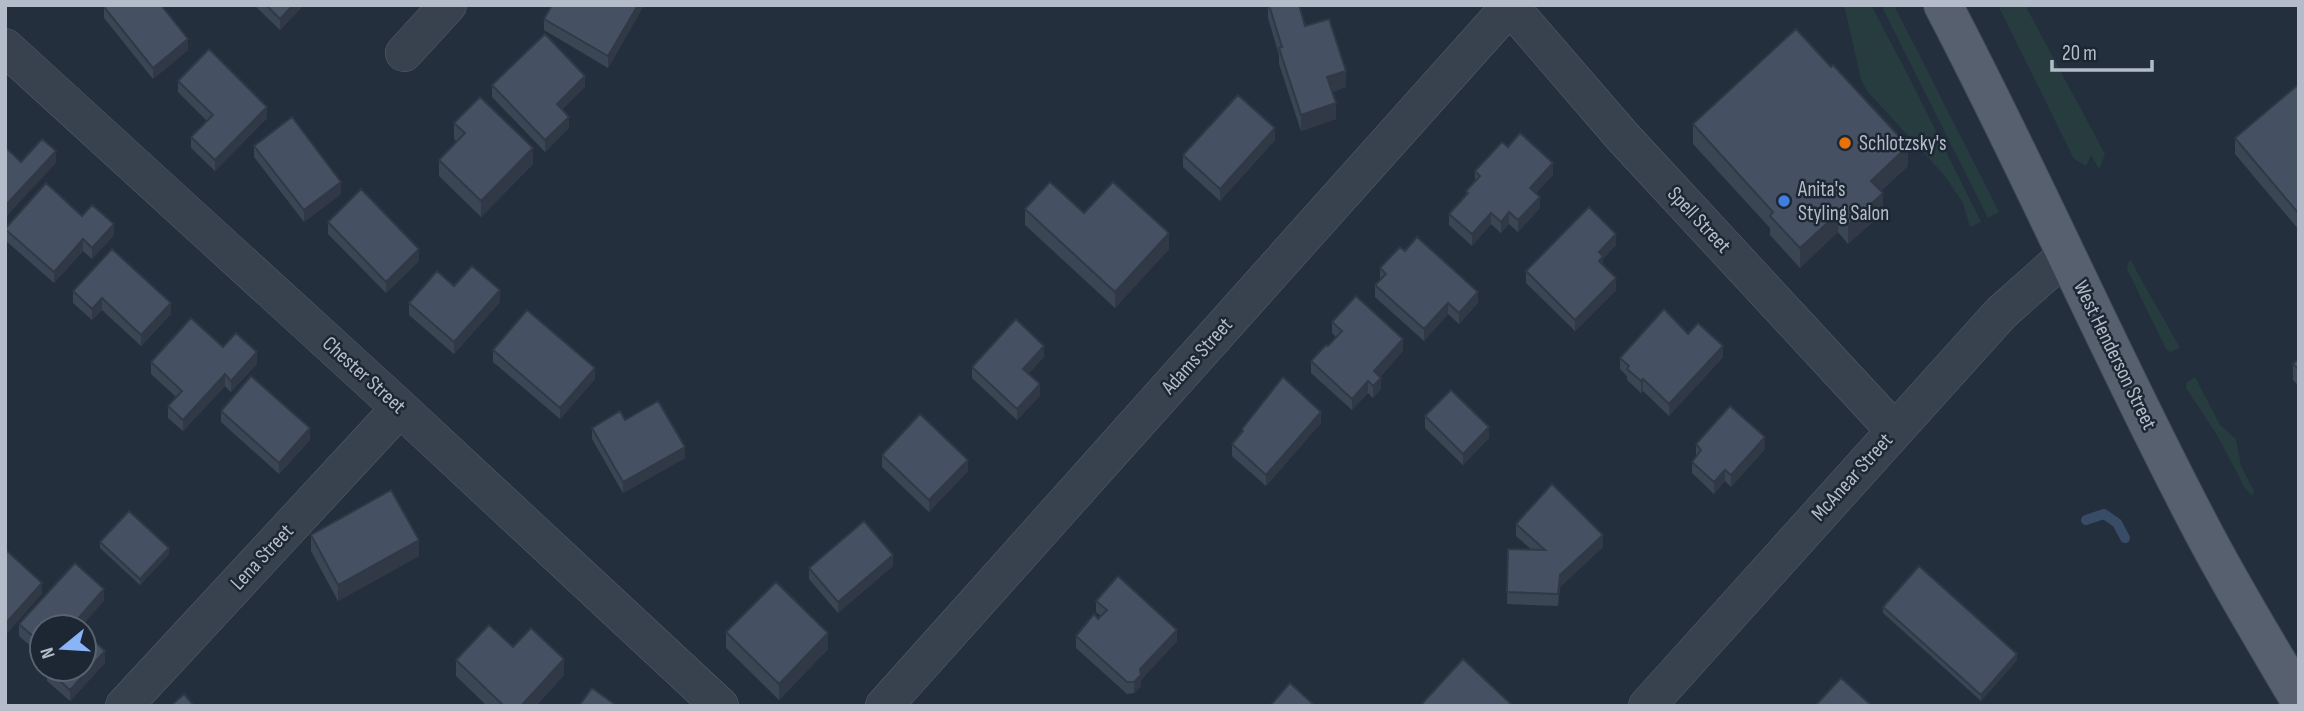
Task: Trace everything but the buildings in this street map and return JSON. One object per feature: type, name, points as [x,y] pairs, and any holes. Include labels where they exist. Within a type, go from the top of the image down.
[{"type":"main road","name":"West Henderson Street","points":[[1943,5],[2199,525],[2299,699]]},
{"type":"street","points":[[404,52],[448,5]]},
{"type":"street","name":"Spell Street","points":[[1509,6],[1622,136],[1894,430]]},
{"type":"street","name":"Adams Street","points":[[884,706],[1509,6]]},
{"type":"street","name":"Chester Street","points":[[5,47],[400,408],[720,706]]},
{"type":"street","name":"McAnear Street","points":[[1647,706],[2001,313],[2065,256]]},
{"type":"street","name":"Lena Street","points":[[124,706],[400,408]]},
{"type":"green space","points":[[1844,5],[1871,5],[1981,222],[1970,227],[1963,203],[1945,176],[1868,92],[1861,79]]},
{"type":"green space","points":[[1881,5],[1894,5],[1999,212],[1988,218]]},
{"type":"green space","points":[[1998,5],[2025,5],[2105,154],[2099,169],[2091,155],[2086,166],[2074,159]]},
{"type":"green space","points":[[2131,260],[2180,348],[2170,352],[2166,349],[2127,269]]},
{"type":"green space","points":[[2195,377],[2220,425],[2236,439],[2241,466],[2254,491],[2252,495],[2245,488],[2217,435],[2186,388],[2187,382]]},
{"type":"waterway","points":[[2086,520],[2104,514],[2117,523],[2125,538]]},
{"type":"place","name":"Schlotzsky's","points":[[1845,143]]},
{"type":"place","name":"Anita's Styling Salon","points":[[1784,201]]}]
